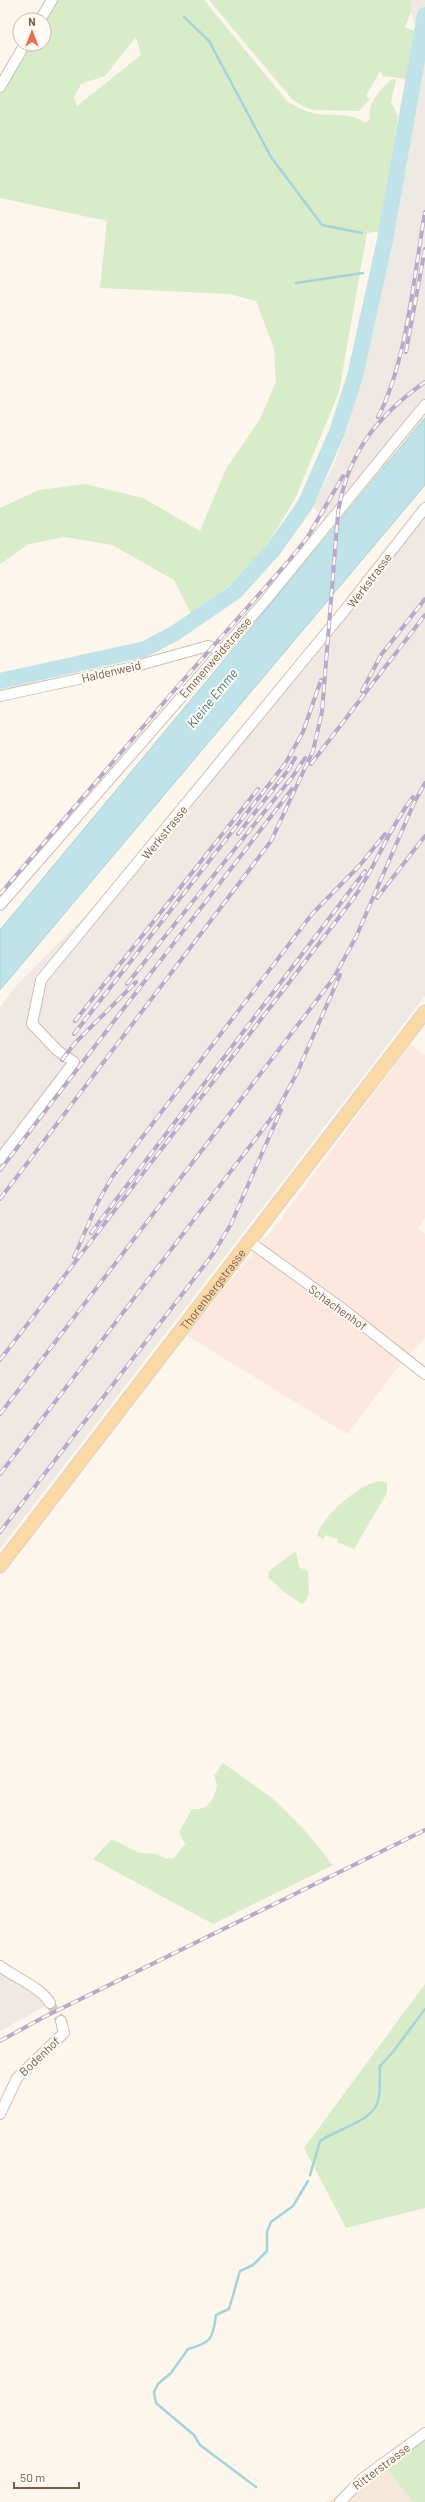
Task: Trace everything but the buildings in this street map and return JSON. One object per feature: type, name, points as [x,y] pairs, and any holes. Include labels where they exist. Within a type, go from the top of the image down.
[{"type":"main road","name":"Thorenbergstrasse","points":[[0,1566],[425,1012]]},
{"type":"street","points":[[45,12],[52,0]]},
{"type":"street","points":[[0,87],[21,52]]},
{"type":"street","name":"Emmenweidstrasse","points":[[0,905],[338,514],[425,405]]},
{"type":"street","name":"Werkstrasse","points":[[0,1159],[74,1062],[58,1051],[32,1024],[41,980],[349,606],[425,508]]},
{"type":"street","name":"Haldenweid","points":[[0,696],[129,668],[208,646],[221,650]]},
{"type":"street","name":"Schachenhof","points":[[250,1242],[340,1307],[425,1374]]},
{"type":"street","points":[[0,1966],[12,1976],[46,1996],[50,2003]]},
{"type":"street","name":"Bodenhof","points":[[0,2114],[17,2078],[64,2033],[60,2022]]},
{"type":"street","name":"Ritterstrasse","points":[[340,2502],[363,2478],[425,2433]]},
{"type":"shaded area","points":[[412,0],[425,0],[425,418],[334,528],[312,506],[333,467],[347,429],[374,325],[423,50],[411,12]]},
{"type":"shaded area","points":[[425,500],[425,996],[0,1549],[0,1007],[18,984],[94,907],[324,631]]},
{"type":"shaded area","points":[[410,1044],[425,1055],[425,1218],[418,1228],[425,1234],[425,1338],[403,1361],[347,1434],[186,1335],[280,1220]]},
{"type":"shaded area","points":[[0,1966],[50,2003],[0,2031]]},
{"type":"shaded area","points":[[387,2469],[413,2502],[326,2502]]},
{"type":"green space","points":[[55,0],[204,0],[288,102],[317,114],[354,117],[365,123],[370,120],[370,109],[375,97],[392,79],[396,80],[391,102],[398,116],[381,231],[367,233],[339,392],[295,499],[252,569],[191,614],[174,580],[112,545],[65,537],[29,544],[0,564],[0,508],[39,490],[85,484],[143,498],[200,531],[226,469],[260,419],[276,382],[274,349],[256,301],[229,294],[100,288],[107,221],[0,198],[0,93],[25,52],[52,52],[52,12],[48,12]],"holes":[[[136,37],[141,55],[77,106],[74,97],[81,84],[105,76]]]},
{"type":"green space","points":[[209,0],[412,0],[411,12],[405,27],[414,31],[406,79],[383,76],[380,71],[366,96],[370,99],[359,111],[313,110],[302,106],[292,99]]},
{"type":"green space","points":[[382,1481],[387,1483],[387,1493],[354,1549],[337,1542],[338,1539],[325,1535],[324,1539],[317,1536],[320,1528],[326,1520],[344,1501],[364,1487],[374,1482]]},
{"type":"green space","points":[[296,1551],[299,1567],[308,1571],[309,1593],[305,1602],[302,1604],[284,1592],[268,1577],[269,1571]]},
{"type":"green space","points":[[223,1763],[272,1798],[301,1826],[333,1865],[213,1924],[93,1859],[112,1839],[140,1853],[156,1854],[167,1859],[174,1858],[185,1844],[179,1832],[192,1809],[202,1808],[210,1803],[217,1784],[214,1776]]},
{"type":"green space","points":[[425,1984],[425,2208],[346,2228],[304,2148]]},
{"type":"green space","points":[[425,2439],[425,2502],[413,2502],[387,2469]]},
{"type":"water","name":"Kleine Emme","points":[[425,418],[425,485],[0,990],[0,930]]},
{"type":"waterway","points":[[0,681],[145,649],[175,633],[235,592],[273,550],[305,505],[337,432],[355,376],[385,240],[425,15]]},
{"type":"waterway","points":[[184,17],[209,41],[271,157],[322,225],[362,233]]},
{"type":"waterway","points":[[296,283],[363,273]]},
{"type":"waterway","points":[[310,2175],[320,2141],[356,2123],[369,2114],[377,2105],[379,2095],[380,2066],[393,2052],[425,2009]]},
{"type":"waterway","points":[[256,2487],[200,2445],[194,2435],[156,2403],[154,2392],[158,2384],[171,2373],[188,2349],[202,2345],[210,2339],[214,2330],[216,2315],[229,2309],[240,2271],[253,2265],[267,2251],[267,2232],[271,2222],[293,2206],[308,2181]]},
{"type":"tunnel","points":[[50,2003],[61,2021]]},
{"type":"railway","points":[[378,417],[388,395],[403,344],[425,212]]},
{"type":"railway","points":[[406,352],[425,249]]},
{"type":"railway","points":[[0,1199],[271,841],[313,751],[322,712],[338,513],[342,492],[349,472],[367,438],[392,409],[425,382]]},
{"type":"railway","points":[[0,894],[178,686],[292,557],[307,538],[343,476]]},
{"type":"railway","points":[[362,691],[381,655],[425,599]]},
{"type":"railway","points":[[311,764],[425,615]]},
{"type":"railway","points":[[74,1034],[285,764],[303,732],[321,680]]},
{"type":"railway","points":[[238,834],[289,769],[295,758]]},
{"type":"railway","points":[[127,984],[293,776],[305,758]]},
{"type":"railway","points":[[0,1414],[333,979],[356,937],[414,803],[425,783]]},
{"type":"railway","points":[[75,1021],[258,789]]},
{"type":"railway","points":[[0,1170],[292,789]]},
{"type":"railway","points":[[0,1360],[353,899],[369,874],[396,822],[413,797]]},
{"type":"railway","points":[[74,1257],[98,1202],[112,1177],[312,914],[360,865],[385,834]]},
{"type":"railway","points":[[377,898],[425,836]]},
{"type":"railway","points":[[91,1233],[365,871]]},
{"type":"railway","points":[[0,1474],[276,1112],[297,1073],[340,975]]},
{"type":"railway","points":[[62,1060],[75,1043],[136,982]]},
{"type":"railway","points":[[0,1532],[213,1254],[231,1224],[281,1110]]},
{"type":"railway","points":[[0,2041],[44,2017],[425,1830]]}]
